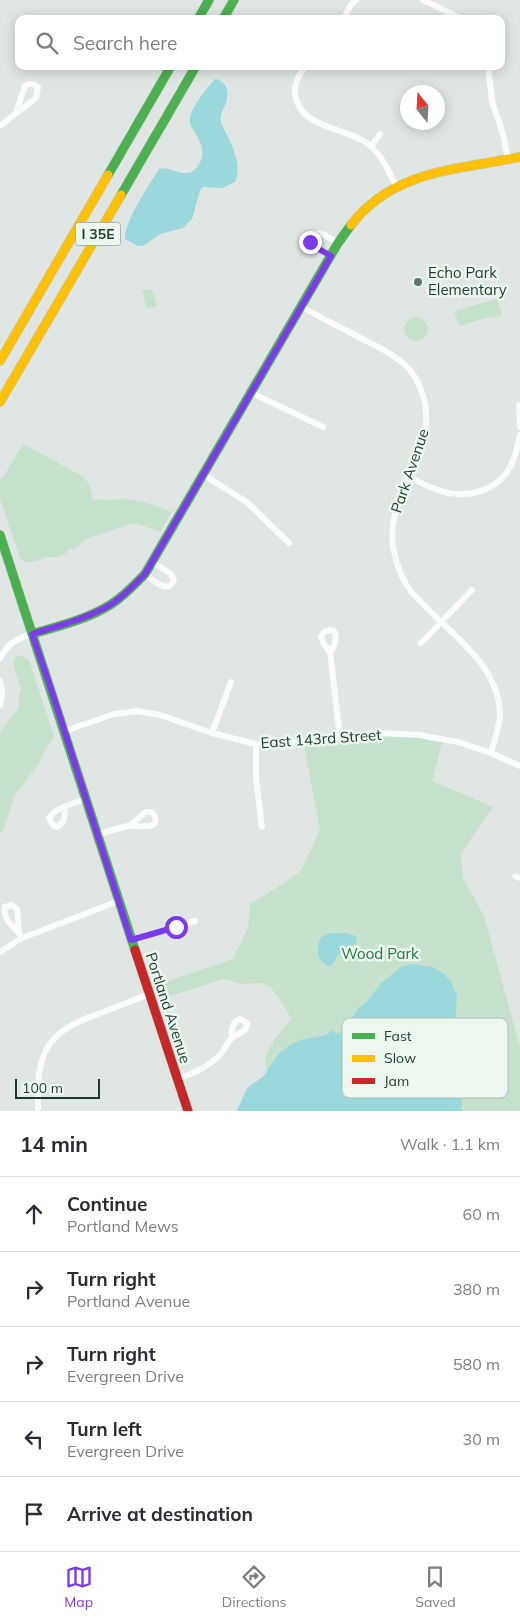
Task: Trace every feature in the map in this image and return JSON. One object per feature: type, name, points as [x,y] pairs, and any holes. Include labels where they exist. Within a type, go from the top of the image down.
[{"type":"main road","points":[[200,15],[209,0]]},
{"type":"main road","points":[[225,15],[234,0]]},
{"type":"main road","name":"I 35E","points":[[0,361],[168,70]]},
{"type":"main road","name":"I 35E","points":[[0,402],[194,70]]},
{"type":"main road","points":[[32,634],[87,616],[111,605],[145,574],[252,394],[338,243],[362,211],[378,196],[396,186],[419,178],[520,157]]},
{"type":"main road","name":"Portland Avenue","points":[[0,535],[188,1111]]},
{"type":"street","points":[[345,15],[356,0]]},
{"type":"street","points":[[423,0],[454,15]]},
{"type":"street","points":[[304,70],[296,82],[295,90],[296,100],[306,116],[314,121],[357,136],[371,146],[384,160],[396,186]]},
{"type":"street","points":[[488,70],[492,101],[508,160]]},
{"type":"street","points":[[0,126],[36,98],[38,88],[34,84],[24,86],[16,113]]},
{"type":"street","points":[[371,146],[380,134]]},
{"type":"street","points":[[331,256],[312,245],[309,240],[310,236],[320,233],[338,243]]},
{"type":"street","name":"Park Avenue","points":[[302,308],[392,354],[416,378],[425,400],[427,424],[423,444],[398,503],[392,538],[394,555],[401,575],[410,591],[479,659],[494,684],[499,700],[500,718],[491,753]]},
{"type":"street","points":[[252,394],[323,427]]},
{"type":"street","points":[[518,405],[520,427]]},
{"type":"street","points":[[409,477],[441,492],[455,495],[474,494],[492,486],[507,472],[515,456],[520,435]]},
{"type":"street","points":[[204,475],[248,503],[289,543]]},
{"type":"street","points":[[145,574],[156,583],[165,587],[170,587],[173,584],[174,580],[170,573],[152,562]]},
{"type":"street","points":[[422,644],[472,590]]},
{"type":"street","points":[[0,659],[4,650],[11,643],[21,637],[32,634]]},
{"type":"street","points":[[330,652],[340,737]]},
{"type":"street","points":[[0,681],[2,693],[0,705]]},
{"type":"street","points":[[212,733],[231,682]]},
{"type":"street","name":"East 143rd Street","points":[[65,731],[114,714],[137,711],[160,715],[212,733],[256,744],[279,744],[379,733],[419,735],[458,742],[491,753],[520,766]]},
{"type":"street","points":[[256,744],[256,778],[262,827]]},
{"type":"street","points":[[64,807],[85,799]]},
{"type":"street","points":[[97,835],[129,826]]},
{"type":"street","points":[[0,952],[21,935],[119,901]]},
{"type":"street","points":[[131,940],[195,921]]},
{"type":"street","points":[[38,1111],[40,1069],[45,1052],[55,1038],[76,1022],[149,994]]},
{"type":"street","points":[[177,1079],[200,1071],[214,1062],[232,1037]]},
{"type":"green space","points":[[152,289],[157,306],[147,309],[142,291]]},
{"type":"green space","points":[[497,299],[502,315],[459,326],[454,311]]},
{"type":"green space","points":[[416,317],[425,320],[428,329],[425,338],[416,341],[407,338],[404,329],[407,320]]},
{"type":"green space","points":[[23,444],[82,476],[89,484],[93,499],[125,499],[172,512],[160,532],[138,524],[130,524],[86,539],[73,550],[69,548],[65,554],[57,557],[44,557],[37,561],[24,562],[20,558],[0,499],[0,478],[2,479]]},
{"type":"green space","points":[[20,655],[29,660],[54,736],[39,763],[14,797],[5,826],[0,834],[0,732],[19,707],[21,689],[14,667],[14,659]]},
{"type":"green space","name":"Wood Park","points":[[379,733],[443,739],[432,781],[493,807],[461,854],[463,878],[484,916],[520,1047],[520,1111],[237,1111],[247,1088],[263,1077],[267,1071],[265,1057],[274,1040],[291,1019],[270,986],[262,983],[243,984],[223,979],[152,1002],[147,988],[233,959],[248,928],[250,904],[301,871],[320,830],[303,741]]},
{"type":"water","points":[[215,79],[223,83],[227,91],[221,123],[237,160],[238,168],[235,182],[222,188],[203,187],[200,190],[192,219],[183,228],[160,234],[143,246],[138,246],[125,239],[128,223],[159,169],[163,168],[188,173],[197,167],[202,158],[202,146],[190,123],[190,118],[204,92]]},
{"type":"water","points":[[331,933],[346,933],[356,936],[357,942],[342,951],[330,966],[325,964],[320,958],[318,946],[321,937]]},
{"type":"water","points":[[410,964],[433,967],[444,974],[451,982],[457,996],[455,1018],[352,1018],[358,1008],[366,1003],[381,983],[401,967]]},
{"type":"water","points":[[331,1030],[336,1034],[342,1031],[342,1098],[462,1098],[462,1111],[237,1111],[247,1088],[263,1077],[279,1053],[301,1040],[326,1035]]},
{"type":"traffic: fast","points":[[200,15],[209,0]]},
{"type":"traffic: fast","points":[[225,15],[234,0]]},
{"type":"traffic: fast","points":[[108,175],[169,70]]},
{"type":"traffic: fast","points":[[121,195],[194,70]]},
{"type":"traffic: fast","points":[[32,634],[74,622],[104,609],[122,596],[145,574],[338,243],[351,225]]},
{"type":"traffic: fast","points":[[0,535],[135,950]]},
{"type":"traffic: slow","points":[[351,225],[368,207],[386,193],[406,183],[428,175],[520,157]]},
{"type":"traffic: slow","points":[[0,361],[108,175]]},
{"type":"traffic: slow","points":[[0,402],[121,195]]},
{"type":"traffic: jam","points":[[135,950],[188,1111]]},
{"type":"place","name":"Echo Park Elementary","points":[[418,282]]},
{"type":"route","points":[[176,927],[131,940],[65,731],[32,634],[87,616],[111,605],[145,574],[331,256],[310,242]]}]
